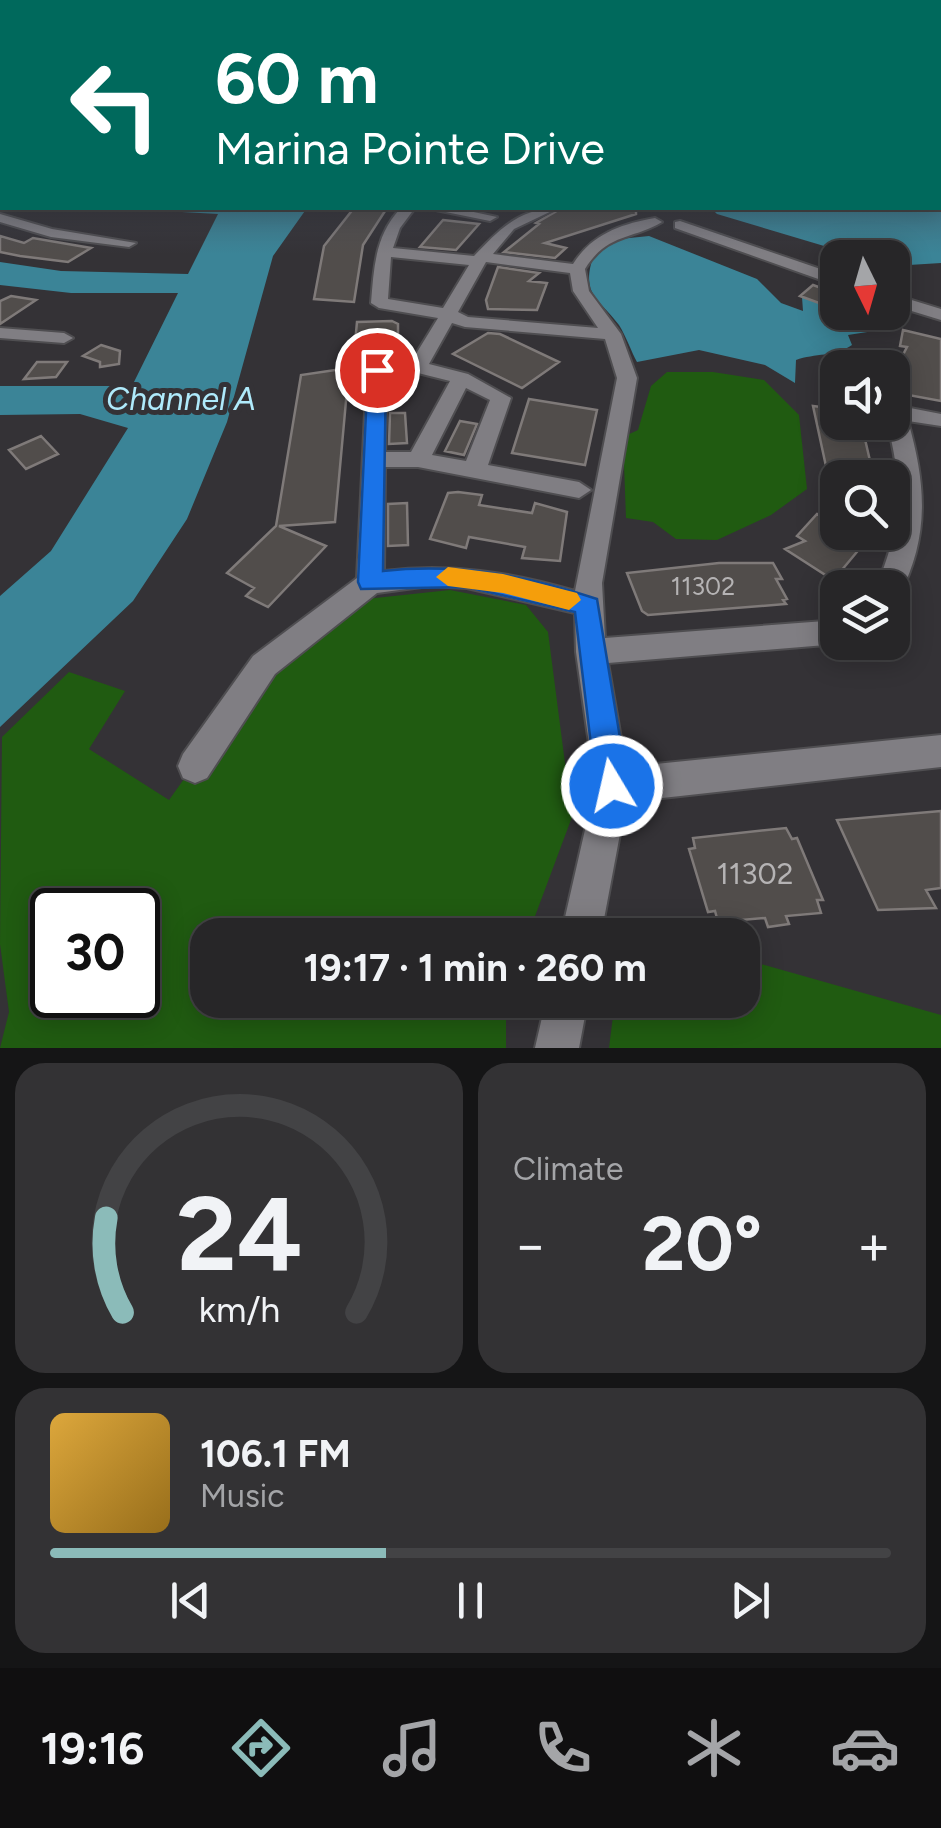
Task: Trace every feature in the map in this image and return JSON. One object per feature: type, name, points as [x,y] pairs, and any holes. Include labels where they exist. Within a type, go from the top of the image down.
[{"type":"street","points":[[406,210],[394,220],[383,252],[379,303],[448,314],[465,322],[612,334]]},
{"type":"street","points":[[466,210],[497,212],[515,223]]},
{"type":"street","points":[[418,367],[480,259],[515,223],[547,210]]},
{"type":"street","points":[[585,918],[612,786],[590,652],[588,594],[627,378],[612,334],[582,292],[577,269],[587,250],[612,233],[654,214],[820,275]]},
{"type":"street","points":[[0,218],[50,232],[130,243]]},
{"type":"street","points":[[383,252],[577,269]]},
{"type":"street","points":[[910,305],[941,315]]},
{"type":"street","points":[[0,334],[64,338]]},
{"type":"street","points":[[370,582],[377,370],[418,367],[461,378],[501,398],[474,472]]},
{"type":"street","points":[[418,460],[461,378]]},
{"type":"street","points":[[896,570],[913,530],[914,480],[897,420],[905,413],[941,420]]},
{"type":"street","points":[[374,458],[418,460],[579,490]]},
{"type":"street","points":[[195,766],[264,666],[370,582],[429,576],[467,578],[542,592],[588,594]]},
{"type":"street","points":[[590,652],[820,633]]},
{"type":"street","points":[[612,786],[941,751]]},
{"type":"street","points":[[557,1048],[563,1018]]},
{"type":"green space","points":[[667,372],[713,372],[764,380],[799,415],[807,489],[771,515],[717,540],[676,539],[653,522],[626,518],[623,437],[638,430],[651,386]]},
{"type":"green space","points":[[450,590],[526,605],[548,632],[572,817],[534,918],[190,918],[190,1018],[506,1018],[506,1048],[0,1048],[9,1012],[0,944],[2,737],[69,672],[125,691],[89,749],[169,800],[279,646],[366,599]]},
{"type":"green space","points":[[760,964],[941,1015],[941,1048],[609,1048],[613,1018],[760,1018]]},
{"type":"water","name":"Channel A","points":[[146,210],[306,210],[273,256],[227,422],[187,519],[133,601],[0,727],[0,596],[51,551],[128,428],[80,414],[0,415],[0,386],[132,386],[178,293],[71,293],[0,285],[0,262],[61,271],[188,274],[218,214]]},
{"type":"water","points":[[713,210],[941,210],[941,263],[910,265],[910,240],[820,240],[820,245]]},
{"type":"water","points":[[649,236],[757,279],[781,303],[803,311],[802,297],[820,300],[820,330],[880,330],[848,335],[852,345],[845,349],[820,350],[820,355],[796,360],[795,383],[765,365],[699,350],[637,362],[619,325],[590,287],[594,254],[620,239]]},
{"type":"building","points":[[352,210],[386,210],[363,245],[354,302],[314,299],[324,246]]},
{"type":"building","points":[[559,210],[636,210],[636,214],[545,243],[566,248],[555,258],[504,252],[539,224],[536,223]]},
{"type":"building","points":[[443,220],[479,224],[456,250],[420,247]]},
{"type":"building","points":[[0,236],[24,243],[33,238],[91,248],[68,262],[20,256],[0,252]]},
{"type":"building","points":[[498,267],[539,273],[529,281],[547,283],[537,310],[488,309],[486,300]]},
{"type":"building","points":[[813,285],[820,288],[820,303],[800,296]]},
{"type":"building","points":[[11,296],[36,300],[0,324],[0,301]]},
{"type":"building","points":[[357,322],[398,324],[398,348],[392,353],[354,354]]},
{"type":"building","points":[[903,330],[941,339],[941,401],[910,395],[910,350],[900,346]]},
{"type":"building","points":[[488,333],[500,334],[559,362],[522,388],[453,354]]},
{"type":"building","points":[[101,345],[120,351],[119,364],[100,367],[100,362],[83,356]]},
{"type":"building","points":[[37,362],[67,362],[56,377],[24,379]]},
{"type":"building","points":[[349,368],[335,522],[279,526],[326,546],[268,607],[246,596],[254,588],[227,573],[276,526],[301,375]]},
{"type":"building","points":[[529,399],[597,410],[585,465],[512,453]]},
{"type":"building","points":[[813,406],[820,407],[820,438]]},
{"type":"building","points":[[390,413],[405,413],[407,443],[389,444]]},
{"type":"building","points":[[460,421],[477,424],[464,455],[445,451]]},
{"type":"building","points":[[41,436],[58,454],[26,469],[9,450]]},
{"type":"building","points":[[820,440],[865,440],[870,460],[825,460]]},
{"type":"building","points":[[448,493],[482,495],[479,505],[532,513],[535,503],[567,512],[560,561],[522,558],[525,547],[469,537],[466,548],[430,539]]},
{"type":"building","points":[[407,503],[408,545],[388,546],[388,504]]},
{"type":"building","points":[[817,514],[820,550],[858,550],[842,570],[820,572],[785,549],[805,541],[797,536]]},
{"type":"building","points":[[719,563],[773,563],[782,579],[776,579],[786,604],[648,615],[642,611],[627,573]]},
{"type":"building","points":[[941,811],[941,888],[926,890],[936,908],[878,910],[837,820]]},
{"type":"building","points":[[786,828],[792,839],[797,838],[823,900],[817,900],[821,913],[786,916],[789,924],[768,927],[765,918],[717,918],[715,911],[708,912],[689,849],[695,848],[693,838]]},
{"type":"slow traffic","points":[[448,577],[503,583],[569,600]]},
{"type":"route","points":[[377,370],[370,582],[429,576],[467,578],[542,592],[588,606],[590,652],[612,786]]}]
